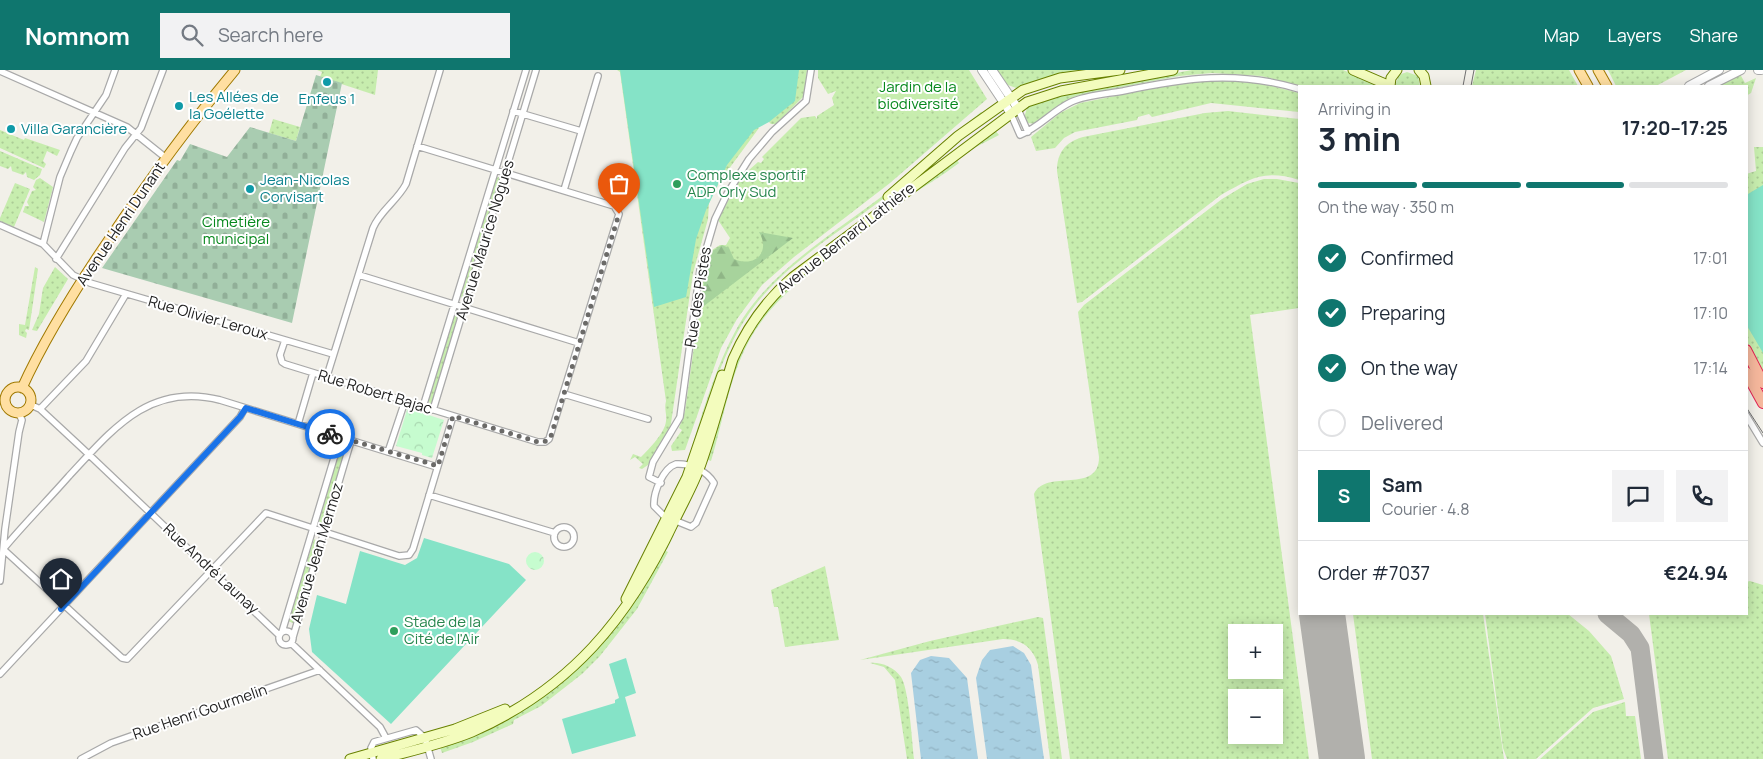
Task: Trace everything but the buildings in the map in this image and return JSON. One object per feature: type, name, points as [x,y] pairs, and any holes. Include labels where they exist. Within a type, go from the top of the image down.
[{"type":"highway","points":[[1748,354],[1763,383]]},
{"type":"highway","points":[[1748,376],[1763,404]]},
{"type":"main road","name":"Avenue Henri Dunant","points":[[8,408],[5,400],[8,392],[14,388],[22,388],[35,360],[83,280],[166,158],[235,70]]},
{"type":"main road","name":"Avenue Bernard Lathière","points":[[695,468],[728,358],[746,322],[760,302],[788,274],[889,196],[958,136],[1007,99],[1026,88],[1046,81],[1120,70]]},
{"type":"main road","name":"Avenue Bernard Lathière","points":[[381,759],[501,711],[542,686],[576,659],[598,635],[622,605],[671,519],[695,468],[733,359],[744,335],[763,306],[802,269],[1014,110],[1049,93],[1173,70]]},
{"type":"main road","points":[[1353,70],[1388,85]]},
{"type":"main road","points":[[1390,85],[1392,70]]},
{"type":"main road","points":[[1419,70],[1424,76],[1426,85]]},
{"type":"main road","points":[[1579,70],[1587,85]]},
{"type":"main road","points":[[1598,70],[1606,85]]},
{"type":"main road","points":[[0,415],[8,408],[18,412],[25,410],[30,404],[28,393],[22,388]]},
{"type":"main road","name":"Avenue Bernard Lathière","points":[[350,759],[372,756],[426,742]]},
{"type":"street","points":[[0,225],[43,244],[60,177],[71,151],[94,111],[106,95],[115,70]]},
{"type":"street","points":[[56,259],[141,128],[163,70]]},
{"type":"street","points":[[327,376],[376,221],[402,191],[440,70]]},
{"type":"street","name":"Avenue Maurice Nogues","points":[[423,407],[526,70]]},
{"type":"street","name":"Avenue Maurice Nogues","points":[[433,410],[536,70]]},
{"type":"street","name":"Rue des Pistes","points":[[661,483],[649,477],[649,472],[655,458],[680,417],[700,270],[708,238],[727,194],[750,159],[772,132],[806,101],[811,70]]},
{"type":"street","points":[[982,70],[1007,99]]},
{"type":"street","points":[[992,70],[1007,99],[1028,132]]},
{"type":"street","points":[[1691,85],[1719,70]]},
{"type":"street","points":[[1711,85],[1741,70]]},
{"type":"street","points":[[0,71],[127,127],[166,158]]},
{"type":"street","points":[[564,190],[598,76]]},
{"type":"street","points":[[1014,110],[1020,135],[1038,127],[1060,108],[1076,100],[1183,79],[1213,76],[1248,78],[1298,89]]},
{"type":"street","points":[[513,111],[581,131]]},
{"type":"street","points":[[417,146],[564,190],[614,206],[618,209],[619,214],[564,394],[648,419]]},
{"type":"street","name":"Rue Olivier Leroux","points":[[43,244],[56,259],[83,280],[333,354]]},
{"type":"street","points":[[359,275],[579,343]]},
{"type":"street","points":[[40,409],[86,361],[126,294]]},
{"type":"street","name":"Rue Robert Bajac","points":[[285,340],[280,355],[282,362],[538,442],[547,441],[564,394]]},
{"type":"street","points":[[298,424],[313,373]]},
{"type":"street","points":[[4,548],[116,426],[139,410],[156,402],[178,397],[199,397],[246,408],[340,438],[438,466]]},
{"type":"street","points":[[388,452],[405,401]]},
{"type":"street","name":"Rue André Launay","points":[[30,404],[40,409],[281,634]]},
{"type":"street","points":[[0,674],[240,417],[246,408]]},
{"type":"street","points":[[0,581],[5,529],[19,432],[22,425],[18,412]]},
{"type":"street","points":[[4,548],[122,658],[131,657],[266,513],[313,530],[405,556],[413,549],[453,416]]},
{"type":"street","points":[[1748,418],[1763,443]]},
{"type":"street","name":"Avenue Jean Mermoz","points":[[281,634],[340,438]]},
{"type":"street","name":"Avenue Jean Mermoz","points":[[292,640],[351,441]]},
{"type":"street","points":[[679,464],[695,468],[713,480],[713,488],[695,524],[689,527],[660,513],[654,506],[654,498],[672,465],[679,464]]},
{"type":"street","points":[[429,495],[555,533]]},
{"type":"street","points":[[292,640],[285,646],[281,644],[281,634],[289,632],[292,640],[320,670],[380,727],[386,738]]},
{"type":"street","name":"Rue Henri Gourmelin","points":[[81,759],[111,743],[320,670]]},
{"type":"street","points":[[372,756],[370,748],[374,742],[416,730],[426,742],[431,759]]},
{"type":"green space","points":[[317,70],[378,70],[375,95],[320,77],[322,72]]},
{"type":"green space","name":"Complexe sportif ADP Orly Sud","points":[[617,70],[626,70],[759,128],[720,181],[709,203],[708,219],[693,273],[670,430],[648,465],[642,469],[639,468],[643,464],[635,457],[630,460],[633,454],[641,457],[660,436],[666,421],[666,401],[620,72]]},
{"type":"green space","name":"Complexe sportif ADP Orly Sud","points":[[620,70],[799,70],[795,101],[769,122],[754,130],[727,165],[706,210],[696,239],[686,297],[654,307]]},
{"type":"green space","points":[[794,70],[807,70],[804,96],[776,124],[771,124],[765,118]]},
{"type":"green space","points":[[818,70],[969,70],[987,99],[890,183],[794,257],[762,285],[737,319],[721,348],[685,450],[672,451],[671,446],[682,430],[679,428],[685,411],[707,253],[720,245],[726,245],[730,238],[718,220],[740,178],[758,162],[761,163],[764,159],[762,157],[801,118],[815,116],[817,119],[817,116],[834,105],[832,98],[836,91],[828,94],[818,78]]},
{"type":"green space","points":[[996,70],[1089,70],[1059,74],[1016,88],[1008,85]]},
{"type":"green space","points":[[1192,70],[1343,70],[1379,85],[1298,85],[1261,76],[1212,73],[1179,76],[1076,96],[1059,105],[1035,124],[1028,123],[1024,118],[1028,105],[1058,95]]},
{"type":"green space","points":[[1476,70],[1569,70],[1577,85],[1472,85]]},
{"type":"green space","points":[[1608,70],[1686,70],[1658,85],[1616,85]]},
{"type":"green space","points":[[1407,72],[1418,76],[1420,85],[1395,85],[1399,75]]},
{"type":"green space","points":[[1740,74],[1745,83],[1756,78],[1751,93],[1748,95],[1748,85],[1719,85]]},
{"type":"green space","name":"Cimetière municipal","points":[[316,75],[342,83],[292,323],[102,268],[177,160],[180,161],[190,144],[227,157],[250,127],[296,141]]},
{"type":"green space","name":"Jardin de la biodiversité","points":[[960,78],[954,114],[939,118],[937,110],[910,116],[908,111],[898,115],[886,85],[909,79]]},
{"type":"green space","points":[[1218,80],[1264,84],[1298,93],[1298,112],[1211,103],[1152,117],[1149,114],[1138,117],[1137,120],[1075,132],[1064,138],[1055,148],[1036,151],[1031,137],[1060,113],[1080,103],[1181,83]]},
{"type":"green space","points":[[1228,111],[1298,119],[1298,180],[1276,175],[1258,177],[1231,189],[1082,302],[1077,303],[1057,171],[1060,154],[1063,149],[1071,142],[1083,137],[1205,113]]},
{"type":"green space","points":[[981,112],[888,195],[793,266],[760,299],[737,333],[721,366],[691,454],[719,366],[734,333],[757,299],[810,249],[889,191]]},
{"type":"green space","points":[[273,119],[300,127],[296,141],[269,133]]},
{"type":"green space","points":[[994,129],[999,135],[957,160],[959,163],[884,214],[786,293],[766,315],[742,355],[731,385],[711,461],[706,459],[741,346],[775,296]]},
{"type":"green space","points":[[0,130],[24,140],[25,138],[60,150],[57,156],[47,151],[43,161],[46,164],[44,168],[0,148]]},
{"type":"green space","points":[[1754,147],[1763,147],[1763,264],[1748,276],[1748,173],[1756,171]]},
{"type":"green space","points":[[0,151],[42,169],[40,175],[34,180],[27,177],[26,172],[23,175],[12,171],[11,166],[8,169],[0,166]]},
{"type":"green space","points":[[499,177],[501,180],[462,298],[460,295],[496,178]]},
{"type":"green space","points":[[40,178],[53,187],[44,222],[23,212],[25,206],[29,206],[27,202],[32,191],[36,190],[33,187],[36,180]]},
{"type":"green space","points":[[1264,179],[1298,183],[1298,308],[1250,315],[1309,759],[1070,759],[1034,494],[1040,487],[1049,483],[1082,479],[1091,475],[1097,468],[1099,457],[1078,312],[1084,305],[1222,199],[1247,184]]},
{"type":"green space","points":[[15,183],[30,189],[14,227],[0,221],[0,218]]},
{"type":"green space","points":[[1763,185],[1763,353],[1748,327],[1748,194]]},
{"type":"green space","points":[[759,232],[793,238],[700,309],[709,253],[722,245],[729,248],[734,259],[742,261],[754,260],[762,252],[762,239]]},
{"type":"green space","points":[[35,267],[38,269],[29,330],[26,329],[25,331],[27,333],[26,338],[19,335],[19,324],[25,325]]},
{"type":"green space","points":[[55,267],[68,279],[37,331],[32,330],[39,314],[43,288]]},
{"type":"green space","points":[[1748,288],[1763,332],[1763,373],[1748,344]]},
{"type":"green space","points":[[455,313],[459,314],[434,400],[430,404],[428,398]]},
{"type":"green space","points":[[410,409],[444,420],[432,458],[422,455],[422,453],[396,446],[407,410]]},
{"type":"green space","points":[[345,443],[347,445],[324,523],[321,524],[318,521],[342,445]]},
{"type":"green space","points":[[672,534],[674,535],[666,551],[668,552],[637,609],[600,656],[582,674],[541,706],[514,720],[513,724],[473,742],[442,753],[440,747],[525,706],[622,618],[648,580]]},
{"type":"green space","name":"Stade de la Cité de l'Air","points":[[424,538],[509,564],[526,580],[391,724],[312,652],[309,629],[317,595],[346,604],[360,551],[405,565],[417,558]]},
{"type":"green space","points":[[314,539],[318,542],[293,623],[288,621]]},
{"type":"green space","points":[[531,552],[539,552],[544,557],[542,568],[531,570],[526,565],[526,557]]},
{"type":"green space","points":[[825,566],[839,640],[785,647],[778,607],[774,607],[771,590]]},
{"type":"green space","points":[[1748,582],[1763,585],[1763,759],[1668,759],[1649,615],[1748,615]]},
{"type":"green space","points":[[1353,615],[1483,615],[1504,759],[1372,759]]},
{"type":"green space","points":[[1485,615],[1569,615],[1589,631],[1611,656],[1624,699],[1593,708],[1536,759],[1507,759],[1503,748]]},
{"type":"green space","points":[[1038,617],[1043,618],[1062,759],[1050,759],[1038,665],[1033,653],[1021,642],[1003,639],[860,660],[930,641]]},
{"type":"green space","points":[[626,658],[636,693],[625,697],[636,736],[572,754],[562,719],[615,703],[615,700],[619,698],[609,664]]},
{"type":"green space","points":[[870,663],[879,663],[895,670],[904,683],[914,759],[907,759],[895,680],[884,667]]},
{"type":"green space","points":[[1625,702],[1626,716],[1635,716],[1641,759],[1540,759],[1593,712]]},
{"type":"water","points":[[1013,646],[1024,653],[1031,665],[1044,759],[987,759],[976,678],[982,660],[990,650]]},
{"type":"water","points":[[931,656],[949,658],[967,678],[978,759],[921,759],[911,673],[920,660]]},
{"type":"taxiway","points":[[1608,615],[1631,634],[1640,648],[1654,759]]},
{"type":"runway","points":[[1322,615],[1342,759]]},
{"type":"tram line","points":[[1463,85],[1466,70]]},
{"type":"tram line","points":[[1471,85],[1474,70]]},
{"type":"tram line","points":[[1748,410],[1763,433]]},
{"type":"way so far","points":[[330,434],[438,466],[453,416],[538,442],[547,441],[551,436],[619,214]]},
{"type":"place","name":"Enfeus 1","points":[[327,82]]},
{"type":"place","name":"Les Allées de la Goélette","points":[[179,106]]},
{"type":"place","name":"Villa Garancière","points":[[11,129]]},
{"type":"place","name":"Complexe sportif ADP Orly Sud","points":[[677,184]]},
{"type":"place","name":"Jean-Nicolas Corvisart","points":[[250,189]]},
{"type":"place","name":"Stade de la Cité de l'Air","points":[[394,631]]},
{"type":"route","points":[[61,609],[240,417],[246,408],[330,434]]}]
